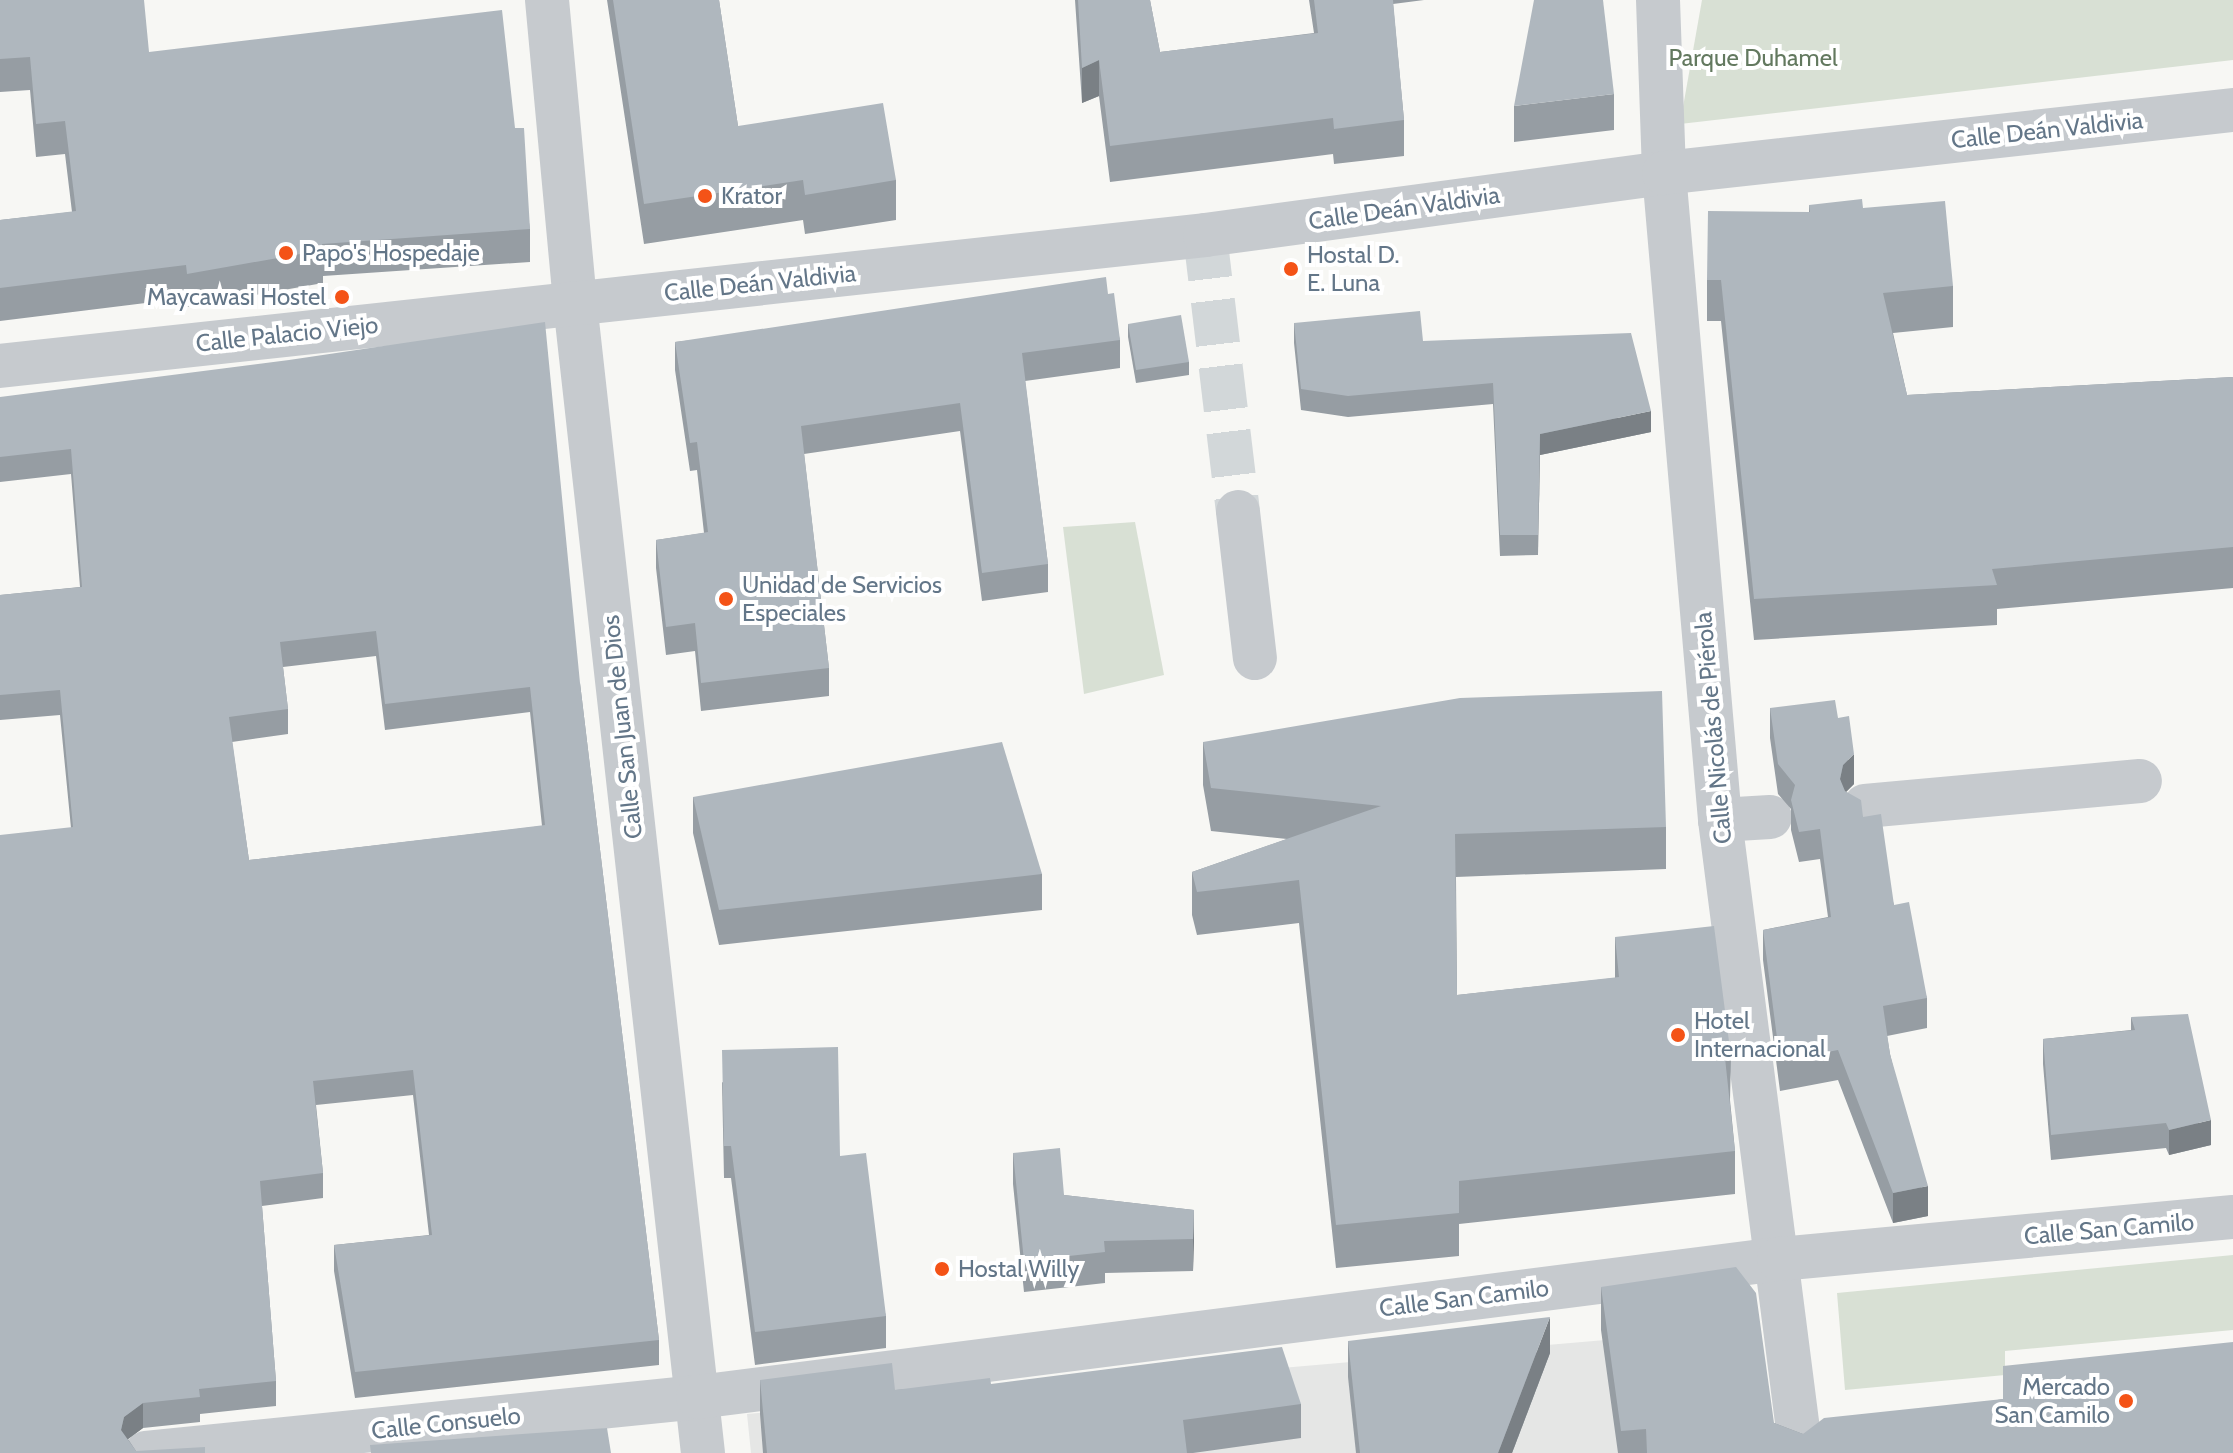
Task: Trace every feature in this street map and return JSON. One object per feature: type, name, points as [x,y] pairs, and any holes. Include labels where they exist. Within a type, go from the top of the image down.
[{"type":"street","name":"Calle San Juan de Dios","points":[[547,0],[575,303],[703,1453]]},
{"type":"street","name":"Calle Nicolás de Piérola","points":[[1658,0],[1664,173],[1720,820],[1779,1259],[1801,1453]]},
{"type":"street","name":"Calle Deán Valdivia","points":[[575,303],[1205,235],[1664,173],[2233,110]]},
{"type":"street","name":"Calle Palacio Viejo","points":[[0,366],[575,303]]},
{"type":"street","points":[[1238,512],[1255,658]]},
{"type":"street","points":[[1865,806],[2140,781]]},
{"type":"street","points":[[1720,820],[1770,817]]},
{"type":"street","name":"Calle San Camilo","points":[[698,1397],[1779,1259],[2233,1217]]},
{"type":"street","name":"Calle Consuelo","points":[[146,1453],[698,1397]]},
{"type":"shaded area","points":[[1733,1329],[1746,1453],[751,1453],[747,1414]]},
{"type":"green space","name":"Parque Duhamel","points":[[1702,0],[2233,0],[2233,60],[1680,124]]},
{"type":"green space","points":[[1135,522],[1164,675],[1084,694],[1063,527]]},
{"type":"green space","points":[[2233,1255],[2233,1330],[2005,1351],[2005,1375],[1845,1390],[1837,1293]]},
{"type":"building","points":[[0,0],[144,0],[149,52],[502,10],[515,128],[524,128],[530,229],[322,244],[323,250],[187,274],[186,265],[0,288],[0,220],[76,211],[65,121],[36,124],[30,57],[0,59]]},
{"type":"building","points":[[613,0],[719,0],[738,126],[883,103],[896,180],[805,195],[803,180],[644,204]]},
{"type":"building","points":[[1078,0],[1150,0],[1160,52],[1318,33],[1314,0],[1393,0],[1404,120],[1334,129],[1333,118],[1110,146],[1099,60],[1082,68]]},
{"type":"building","points":[[1534,0],[1603,0],[1614,94],[1514,106]]},
{"type":"building","points":[[1862,199],[1863,208],[1945,201],[1953,286],[1883,293],[1907,395],[2233,377],[2233,547],[1992,569],[1997,585],[1754,599],[1721,280],[1707,280],[1708,211],[1810,212],[1809,205]]},
{"type":"building","points":[[1106,277],[1108,294],[1114,293],[1120,340],[1022,353],[1048,564],[982,573],[960,403],[801,426],[829,668],[701,683],[695,623],[666,627],[656,540],[708,532],[697,442],[690,443],[675,342]]},
{"type":"building","points":[[1420,311],[1423,341],[1631,333],[1651,411],[1540,434],[1538,535],[1500,535],[1493,383],[1348,396],[1301,389],[1294,323]]},
{"type":"building","points":[[1181,315],[1189,362],[1136,370],[1128,324]]},
{"type":"building","points":[[545,322],[580,683],[659,1340],[355,1372],[334,1245],[432,1235],[413,1070],[313,1081],[323,1173],[260,1181],[276,1381],[199,1389],[200,1397],[143,1403],[124,1417],[121,1430],[136,1451],[205,1447],[205,1453],[0,1453],[0,835],[73,827],[60,690],[0,695],[0,595],[82,587],[71,449],[0,457],[0,397],[289,360]],"holes":[[[376,631],[385,704],[530,687],[545,825],[249,860],[229,717],[288,709],[280,642]]]},
{"type":"building","points":[[1662,691],[1666,827],[1455,834],[1457,995],[1619,977],[1615,937],[1714,926],[1731,1057],[1725,1058],[1735,1151],[1459,1181],[1459,1213],[1336,1225],[1299,880],[1197,892],[1192,872],[1381,806],[1211,788],[1203,742],[1460,698]]},
{"type":"building","points":[[1835,700],[1838,718],[1849,716],[1854,754],[1843,765],[1840,779],[1845,791],[1861,800],[1863,817],[1881,814],[1894,905],[1909,902],[1927,998],[1883,1006],[1890,1054],[1928,1186],[1893,1193],[1838,1050],[1780,1061],[1763,930],[1831,917],[1820,829],[1799,832],[1791,800],[1795,785],[1778,764],[1770,708]]},
{"type":"building","points":[[1002,742],[1042,874],[719,910],[693,797]]},
{"type":"building","points":[[2188,1014],[2211,1120],[2169,1130],[2166,1123],[2051,1135],[2043,1039],[2135,1030],[2131,1017]]},
{"type":"building","points":[[838,1047],[840,1156],[866,1153],[886,1316],[755,1332],[731,1146],[724,1146],[722,1050]]},
{"type":"building","points":[[1060,1148],[1064,1195],[1194,1210],[1193,1239],[1104,1241],[1105,1252],[1024,1261],[1013,1153]]},
{"type":"building","points":[[1736,1267],[1756,1293],[1774,1423],[1803,1434],[1824,1418],[2003,1399],[2003,1366],[2233,1342],[2233,1453],[1647,1453],[1646,1429],[1621,1431],[1601,1287]]},
{"type":"building","points":[[1550,1317],[1498,1453],[1360,1453],[1348,1341]]},
{"type":"building","points":[[1282,1347],[1301,1404],[1183,1420],[1187,1453],[767,1453],[760,1380],[892,1363],[895,1390],[990,1378],[991,1384]]},
{"type":"building","points":[[607,1428],[611,1453],[371,1453],[370,1445]]},
{"type":"tunnel","points":[[1205,235],[1238,512]]},
{"type":"place","name":"Krator","points":[[705,196]]},
{"type":"place","name":"Papo's Hospedaje","points":[[286,253]]},
{"type":"place","name":"Hostal D. E. Luna","points":[[1291,269]]},
{"type":"place","name":"Maycawasi Hostel","points":[[342,297]]},
{"type":"place","name":"Unidad de Servicios Especiales","points":[[726,599]]},
{"type":"place","name":"Hotel Internacional","points":[[1678,1035]]},
{"type":"place","name":"Hostal Willy","points":[[942,1269]]},
{"type":"place","name":"Mercado San Camilo","points":[[2126,1401]]}]
